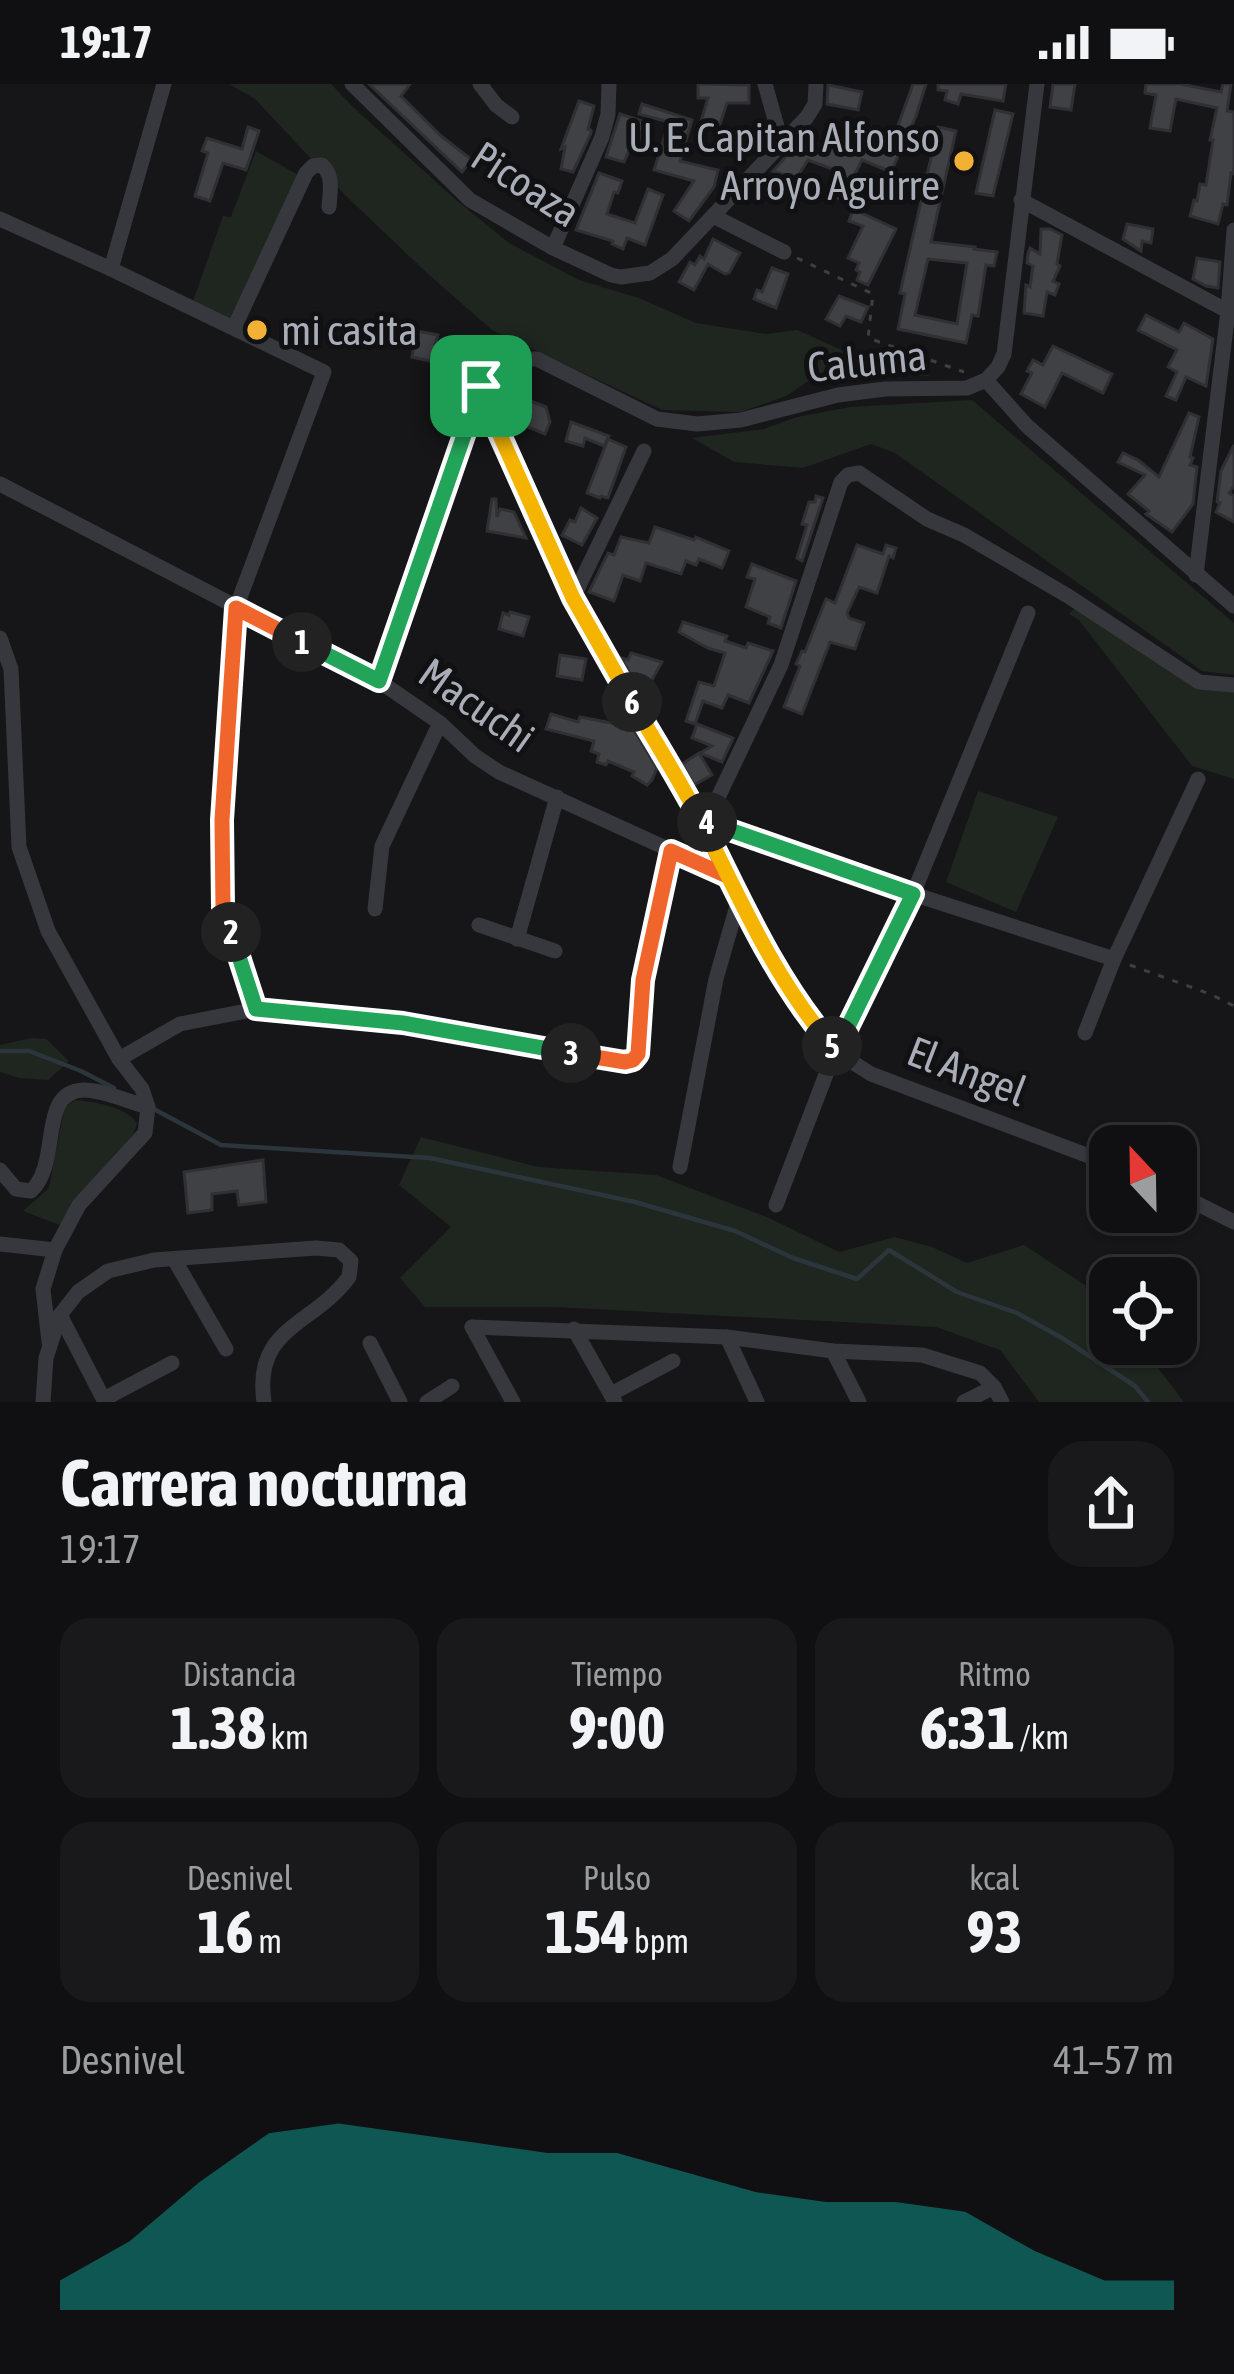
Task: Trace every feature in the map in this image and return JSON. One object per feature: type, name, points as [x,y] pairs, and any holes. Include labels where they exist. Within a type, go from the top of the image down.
[{"type":"street","points":[[111,268],[164,84]]},
{"type":"street","name":"Picoaza","points":[[352,84],[470,200],[611,275],[640,276],[672,259],[782,144],[813,110],[816,84]]},
{"type":"street","points":[[480,84],[512,117]]},
{"type":"street","points":[[553,248],[602,137],[609,84]]},
{"type":"street","points":[[765,84],[782,144]]},
{"type":"street","name":"Caluma","points":[[481,386],[488,370],[505,358],[537,359],[657,419],[697,424],[741,420],[838,395],[967,388],[986,380],[1004,355],[1036,84]]},
{"type":"street","points":[[234,328],[313,166],[322,165],[331,179],[329,207]]},
{"type":"street","points":[[1021,200],[1231,313]]},
{"type":"street","points":[[715,217],[784,252]]},
{"type":"street","points":[[0,219],[325,371],[236,608],[222,820],[223,907],[256,1009]]},
{"type":"street","points":[[1196,575],[1231,313],[1234,230]]},
{"type":"street","points":[[986,380],[1027,426],[1234,606]]},
{"type":"street","points":[[379,681],[481,386]]},
{"type":"street","name":"El Angel","points":[[481,386],[573,598],[705,824],[785,984],[836,1051],[871,1074],[1089,1156]]},
{"type":"street","points":[[573,598],[644,451]]},
{"type":"street","points":[[1114,959],[705,824],[782,665],[841,482],[859,473],[927,519],[964,535],[1068,596],[1199,682],[1234,685]]},
{"type":"street","name":"Macuchi","points":[[0,484],[379,681],[499,772],[727,876]]},
{"type":"street","points":[[776,1205],[836,1051],[913,894],[1028,613]]},
{"type":"street","points":[[0,638],[11,669],[19,847],[48,931],[119,1059],[142,1089],[148,1107],[145,1132],[79,1204],[55,1250],[43,1289],[50,1342]]},
{"type":"street","points":[[375,910],[382,846],[440,723]]},
{"type":"street","points":[[1085,1033],[1198,779]]},
{"type":"street","points":[[517,940],[557,797]]},
{"type":"street","points":[[119,1059],[180,1024],[256,1009],[403,1023],[633,1060],[638,1054],[643,980],[671,851]]},
{"type":"street","points":[[680,1167],[716,980],[739,899]]},
{"type":"street","points":[[478,925],[555,951]]},
{"type":"street","points":[[0,1170],[16,1189],[31,1191],[42,1181],[55,1107],[68,1093],[86,1090],[148,1107]]},
{"type":"street","points":[[1197,1204],[1234,1222]]},
{"type":"street","points":[[0,1244],[55,1250]]},
{"type":"street","points":[[43,1402],[50,1342],[60,1315],[78,1292],[108,1271],[174,1259],[339,1250],[348,1257],[352,1272],[266,1358],[264,1402]]},
{"type":"street","points":[[174,1259],[226,1349]]},
{"type":"street","points":[[60,1315],[104,1400],[172,1363]]},
{"type":"street","points":[[513,1402],[472,1327],[727,1337],[833,1351],[922,1355],[980,1373],[998,1395],[964,1402]]},
{"type":"street","points":[[574,1329],[613,1398],[673,1361]]},
{"type":"street","points":[[727,1337],[757,1402]]},
{"type":"street","points":[[370,1343],[400,1402]]},
{"type":"street","points":[[833,1351],[859,1402]]},
{"type":"street","points":[[427,1402],[452,1386]]},
{"type":"path","points":[[784,252],[873,294],[868,338],[986,380]]},
{"type":"path","points":[[1114,959],[1234,1006]]},
{"type":"shaded area","points":[[229,84],[331,84],[509,243],[579,280],[639,298],[696,323],[766,334],[797,330],[842,350],[931,376],[819,374],[786,396],[741,412],[662,410],[492,330],[346,196],[255,99]]},
{"type":"shaded area","points":[[256,151],[300,176],[233,322],[193,301],[223,216],[231,217]]},
{"type":"shaded area","points":[[972,400],[1234,623],[1234,675],[1202,671],[895,453],[871,444],[803,468],[734,462],[692,438],[764,429],[850,407]]},
{"type":"shaded area","points":[[1079,604],[1198,685],[1234,690],[1234,779],[1192,766],[1079,620],[1069,614]]},
{"type":"shaded area","points":[[978,791],[1058,817],[1016,912],[946,882]]},
{"type":"shaded area","points":[[46,1039],[69,1061],[48,1080],[0,1072],[0,1045]]},
{"type":"shaded area","points":[[75,1100],[117,1109],[137,1123],[133,1136],[65,1227],[23,1211],[49,1188],[64,1109]]},
{"type":"shaded area","points":[[421,1137],[538,1167],[656,1175],[769,1218],[839,1252],[895,1237],[967,1263],[1024,1245],[1089,1288],[1089,1365],[1156,1365],[1184,1402],[1039,1402],[1000,1350],[936,1327],[556,1307],[425,1307],[400,1278],[451,1227],[399,1185]]},
{"type":"building","points":[[369,84],[410,84],[401,96],[472,160],[462,172]]},
{"type":"building","points":[[698,84],[749,85],[749,103],[727,103],[719,127],[701,121],[708,98],[698,98]]},
{"type":"building","points":[[913,84],[926,84],[891,172],[862,160],[842,200],[827,193],[838,171],[808,160],[796,179],[773,171],[812,129],[814,147],[814,143],[844,153],[852,133],[884,145],[886,140],[892,142]]},
{"type":"building","points":[[938,84],[1006,84],[1003,101],[961,94],[958,104],[945,100],[947,91],[938,90]]},
{"type":"building","points":[[1053,84],[1075,84],[1071,110],[1050,107]]},
{"type":"building","points":[[1146,84],[1180,84],[1221,92],[1223,84],[1231,84],[1227,111],[1234,112],[1234,174],[1218,224],[1190,216],[1200,184],[1206,185],[1217,108],[1176,99],[1170,131],[1150,128],[1156,95],[1145,93]]},
{"type":"building","points":[[828,85],[862,92],[858,110],[827,104]]},
{"type":"building","points":[[579,101],[594,106],[591,133],[573,172],[561,169],[565,147],[561,149]]},
{"type":"building","points":[[642,104],[692,120],[680,161],[718,170],[714,187],[689,221],[674,211],[694,181],[654,170],[669,122],[639,114]]},
{"type":"building","points":[[995,110],[1013,114],[993,196],[976,193]]},
{"type":"building","points":[[620,114],[645,122],[624,162],[606,157]]},
{"type":"building","points":[[248,127],[259,131],[246,170],[223,163],[210,201],[195,196],[208,153],[202,151],[207,138],[242,149]]},
{"type":"building","points":[[938,127],[956,131],[931,242],[997,252],[994,266],[986,265],[978,316],[972,315],[966,343],[898,329],[905,294],[900,293]],"holes":[[[928,259],[967,263],[957,324],[915,315]]]},
{"type":"building","points":[[599,173],[622,181],[607,214],[635,223],[648,189],[663,195],[645,245],[627,238],[623,249],[613,241],[576,230]]},
{"type":"building","points":[[853,209],[896,229],[868,285],[857,280],[859,263],[848,258],[863,226],[849,221]]},
{"type":"building","points":[[1127,224],[1153,229],[1151,243],[1142,241],[1141,251],[1123,239]]},
{"type":"building","points":[[1041,229],[1062,235],[1060,266],[1053,281],[1059,284],[1055,295],[1047,292],[1043,316],[1024,313],[1033,266],[1027,263],[1028,254],[1030,248],[1040,254]]},
{"type":"building","points":[[713,239],[740,253],[729,273],[708,264],[694,290],[679,282],[690,262],[695,265],[700,256],[704,259]]},
{"type":"building","points":[[1197,258],[1220,262],[1218,288],[1193,279]]},
{"type":"building","points":[[772,268],[788,274],[776,308],[754,299]]},
{"type":"building","points":[[839,296],[868,307],[861,322],[846,316],[840,326],[826,319]]},
{"type":"building","points":[[1146,315],[1179,332],[1184,323],[1213,339],[1206,386],[1186,377],[1176,400],[1166,396],[1177,372],[1168,367],[1177,350],[1138,330]]},
{"type":"building","points":[[417,331],[438,335],[430,361],[412,357]]},
{"type":"building","points":[[1053,346],[1112,374],[1103,393],[1062,373],[1045,407],[1021,394],[1033,360],[1043,365]]},
{"type":"building","points":[[520,397],[546,407],[550,422],[545,434],[509,419],[502,405]]},
{"type":"building","points":[[1189,413],[1199,417],[1190,457],[1190,465],[1197,467],[1193,504],[1172,532],[1128,494],[1145,475],[1118,462],[1123,453],[1159,477]]},
{"type":"building","points":[[571,422],[609,436],[604,446],[585,438],[583,446],[566,441]]},
{"type":"building","points":[[608,439],[626,447],[608,498],[600,498],[587,493]]},
{"type":"building","points":[[1234,445],[1234,486],[1229,493],[1234,496],[1234,522],[1216,512],[1221,471]]},
{"type":"building","points":[[816,496],[823,498],[802,561],[797,558],[807,525],[802,524]]},
{"type":"building","points":[[492,499],[496,499],[497,517],[500,509],[514,512],[526,538],[487,531]]},
{"type":"building","points":[[581,508],[597,518],[582,545],[562,535]]},
{"type":"building","points":[[655,527],[729,551],[722,568],[699,559],[696,565],[686,561],[681,574],[646,563],[640,581],[623,575],[614,601],[589,592],[621,537],[649,543]]},
{"type":"building","points":[[857,545],[883,554],[886,545],[896,548],[877,593],[859,587],[847,613],[864,623],[855,649],[830,642],[802,714],[784,707],[800,666],[796,664],[826,599],[835,603]]},
{"type":"building","points":[[752,564],[796,581],[781,628],[768,623],[770,617],[746,607],[755,579],[747,577]]},
{"type":"building","points":[[503,613],[529,617],[523,636],[499,629]]},
{"type":"building","points":[[683,622],[727,636],[725,641],[746,648],[748,643],[773,651],[749,703],[728,695],[722,708],[703,701],[695,724],[686,721],[699,682],[714,686],[725,653],[679,632]]},
{"type":"building","points":[[631,653],[662,662],[643,696],[621,658],[628,660]]},
{"type":"building","points":[[560,655],[586,659],[582,680],[557,676]]},
{"type":"building","points":[[551,714],[578,722],[580,717],[622,725],[626,717],[657,768],[652,780],[647,785],[632,776],[634,772],[608,761],[606,765],[597,762],[599,754],[591,751],[594,741],[546,729]]},
{"type":"building","points":[[697,724],[733,738],[722,762],[700,753],[712,746],[692,738]]},
{"type":"building","points":[[699,753],[712,775],[694,785],[682,764]]},
{"type":"building","points":[[263,1160],[266,1202],[239,1205],[237,1191],[212,1194],[212,1210],[188,1213],[184,1172]]},
{"type":"waterway","points":[[0,1051],[29,1051],[114,1088]]},
{"type":"waterway","points":[[150,1107],[221,1145],[430,1158],[635,1202],[735,1231],[793,1258],[857,1279],[889,1250],[957,1292],[1017,1313],[1062,1338],[1135,1386],[1148,1402]]},
{"type":"place","name":"U. E. Capitan Alfonso Arroyo Aguirre","points":[[964,161]]},
{"type":"place","name":"mi casita","points":[[257,330]]},
{"type":"route","points":[[481,386],[379,681],[236,608],[222,820],[223,907],[256,1009],[403,1023],[633,1060],[638,1054],[643,980],[671,851],[727,876],[704,827],[706,821],[913,894],[836,1051],[785,984],[704,827],[573,598],[481,386]]}]
